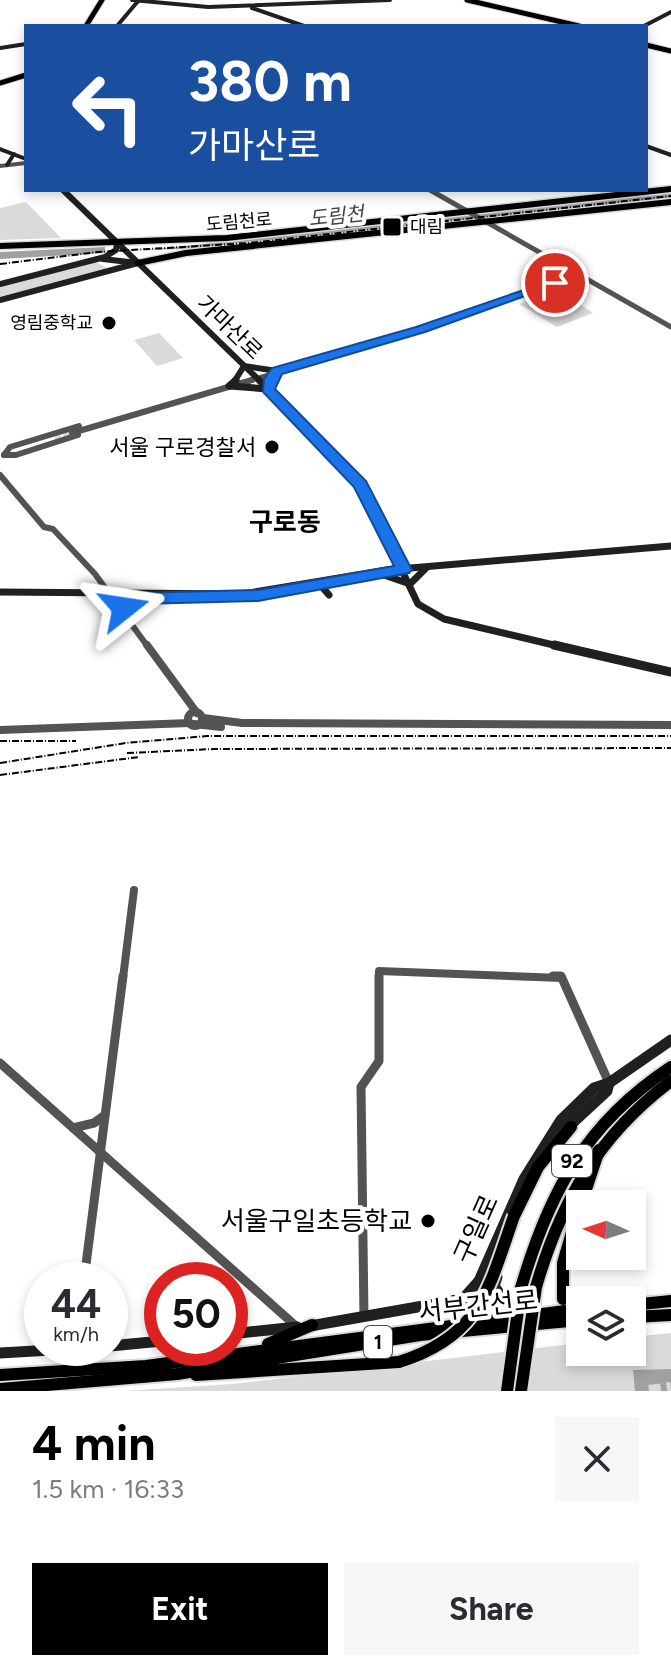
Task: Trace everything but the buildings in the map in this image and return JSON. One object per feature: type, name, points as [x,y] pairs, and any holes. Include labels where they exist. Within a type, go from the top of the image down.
[{"type":"main road","points":[[87,24],[102,0]]},
{"type":"main road","points":[[132,0],[191,6],[390,0]]},
{"type":"main road","points":[[119,24],[138,0]]},
{"type":"main road","points":[[467,0],[570,24]]},
{"type":"main road","points":[[457,1],[557,24]]},
{"type":"main road","points":[[247,6],[298,24]]},
{"type":"main road","points":[[259,10],[266,6]]},
{"type":"main road","points":[[648,24],[671,12]]},
{"type":"main road","points":[[648,43],[671,49]]},
{"type":"main road","points":[[0,48],[24,44]]},
{"type":"main road","points":[[0,83],[24,76]]},
{"type":"main road","points":[[648,147],[671,155]]},
{"type":"main road","points":[[0,149],[24,160]]},
{"type":"main road","points":[[4,166],[14,154]]},
{"type":"main road","name":"도림천로","points":[[0,246],[156,242],[471,214],[671,189]]},
{"type":"main road","name":"가마산로","points":[[65,192],[268,389],[361,485],[422,609],[444,619],[667,671]]},
{"type":"main road","points":[[641,194],[637,200],[650,205]]},
{"type":"main road","name":"도림천로","points":[[138,263],[175,254],[671,202]]},
{"type":"main road","points":[[156,242],[145,251],[153,256],[175,254]]},
{"type":"main road","points":[[0,284],[111,255],[117,243]]},
{"type":"main road","points":[[95,260],[138,263]]},
{"type":"main road","points":[[95,260],[109,264],[109,271]]},
{"type":"main road","points":[[118,269],[147,272],[154,260]]},
{"type":"main road","points":[[0,300],[138,263]]},
{"type":"main road","points":[[244,366],[277,371],[268,389],[229,386],[240,377],[244,366]]},
{"type":"main road","points":[[0,595],[243,594],[427,567],[671,546]]},
{"type":"main road","points":[[384,572],[396,555]]},
{"type":"main road","points":[[112,596],[241,597],[384,572],[410,586],[427,567]]},
{"type":"main road","points":[[329,584],[323,590],[329,595]]},
{"type":"main road","points":[[124,612],[133,598]]},
{"type":"main road","name":"구일로","points":[[463,1299],[479,1281],[519,1189],[561,1120],[594,1088],[609,1083],[671,1040]]},
{"type":"main road","name":"92","points":[[507,1391],[542,1218],[571,1161],[623,1102],[671,1067]]},
{"type":"main road","name":"92","points":[[521,1391],[528,1287],[563,1204],[602,1141],[671,1081]]},
{"type":"main road","name":"구일로","points":[[556,1132],[571,1127],[607,1091],[609,1083]]},
{"type":"main road","points":[[177,1374],[215,1376],[399,1362],[442,1346],[470,1323],[481,1307],[514,1216],[538,1167],[571,1127]]},
{"type":"main road","points":[[503,1299],[494,1286],[518,1219],[541,1173],[571,1127]]},
{"type":"main road","points":[[585,1190],[602,1141]]},
{"type":"main road","points":[[563,1299],[560,1286],[566,1249]]},
{"type":"main road","points":[[248,1332],[364,1317],[487,1294]]},
{"type":"main road","points":[[646,1304],[671,1301]]},
{"type":"main road","name":"서부간선로","points":[[248,1352],[418,1325],[566,1310]]},
{"type":"main road","points":[[646,1316],[671,1315]]},
{"type":"main road","name":"서부간선로","points":[[0,1389],[177,1374],[420,1335],[566,1321]]},
{"type":"main road","points":[[248,1351],[312,1325]]},
{"type":"main road","points":[[0,1353],[24,1351]]},
{"type":"main road","name":"서부간선로","points":[[0,1375],[48,1375],[144,1364]]},
{"type":"street","points":[[4,166],[24,161]]},
{"type":"street","points":[[433,192],[671,327]]},
{"type":"street","points":[[3,454],[57,437],[127,421],[134,414],[421,330],[578,275]]},
{"type":"street","points":[[1,477],[44,527],[53,529],[112,596],[200,716]]},
{"type":"street","points":[[192,724],[188,716],[242,723],[671,725]]},
{"type":"street","points":[[0,730],[192,724],[233,727],[383,724]]},
{"type":"street","points":[[86,1262],[134,890]]},
{"type":"street","points":[[364,1317],[361,1087],[379,1061],[379,971],[561,976],[609,1083]]},
{"type":"street","points":[[0,1063],[297,1327]]},
{"type":"street","points":[[73,1128],[94,1123],[105,1115]]},
{"type":"shaded area","name":"도림천","points":[[671,193],[671,198],[650,201],[214,248],[148,250]]},
{"type":"shaded area","points":[[26,202],[61,238],[0,240],[0,208]]},
{"type":"shaded area","points":[[105,247],[105,253],[0,259],[0,252]]},
{"type":"shaded area","points":[[96,262],[107,268],[0,297],[0,286]]},
{"type":"shaded area","points":[[548,294],[581,305],[593,313],[557,327],[519,304]]},
{"type":"shaded area","points":[[159,333],[183,358],[157,366],[134,340]]},
{"type":"shaded area","points":[[671,1333],[671,1391],[124,1391],[232,1384],[566,1345],[566,1366],[646,1366],[646,1336]]},
{"type":"shaded area","points":[[671,1369],[671,1391],[635,1391],[633,1370]]},
{"type":"tunnel","points":[[55,438],[72,433]]},
{"type":"tunnel","points":[[649,1391],[671,1388]]},
{"type":"railway","points":[[0,264],[98,252],[249,243],[671,196]]},
{"type":"railway","points":[[0,763],[126,743],[207,736],[671,736]]},
{"type":"railway","points":[[0,741],[76,741]]},
{"type":"railway","points":[[127,753],[214,749],[671,748]]},
{"type":"railway","points":[[0,775],[139,757]]},
{"type":"place","name":"대림","points":[[392,227]]},
{"type":"place","name":"영림중학교","points":[[109,323]]},
{"type":"place","name":"서울 구로경찰서","points":[[272,447]]},
{"type":"place","name":"서울구일초등학교","points":[[428,1221]]},
{"type":"district","name":"구로동","points":[[285,522]]},
{"type":"route","points":[[124,608],[133,598],[258,596],[404,570],[361,485],[316,435],[268,389],[271,379],[277,371],[421,330],[555,283]]}]
